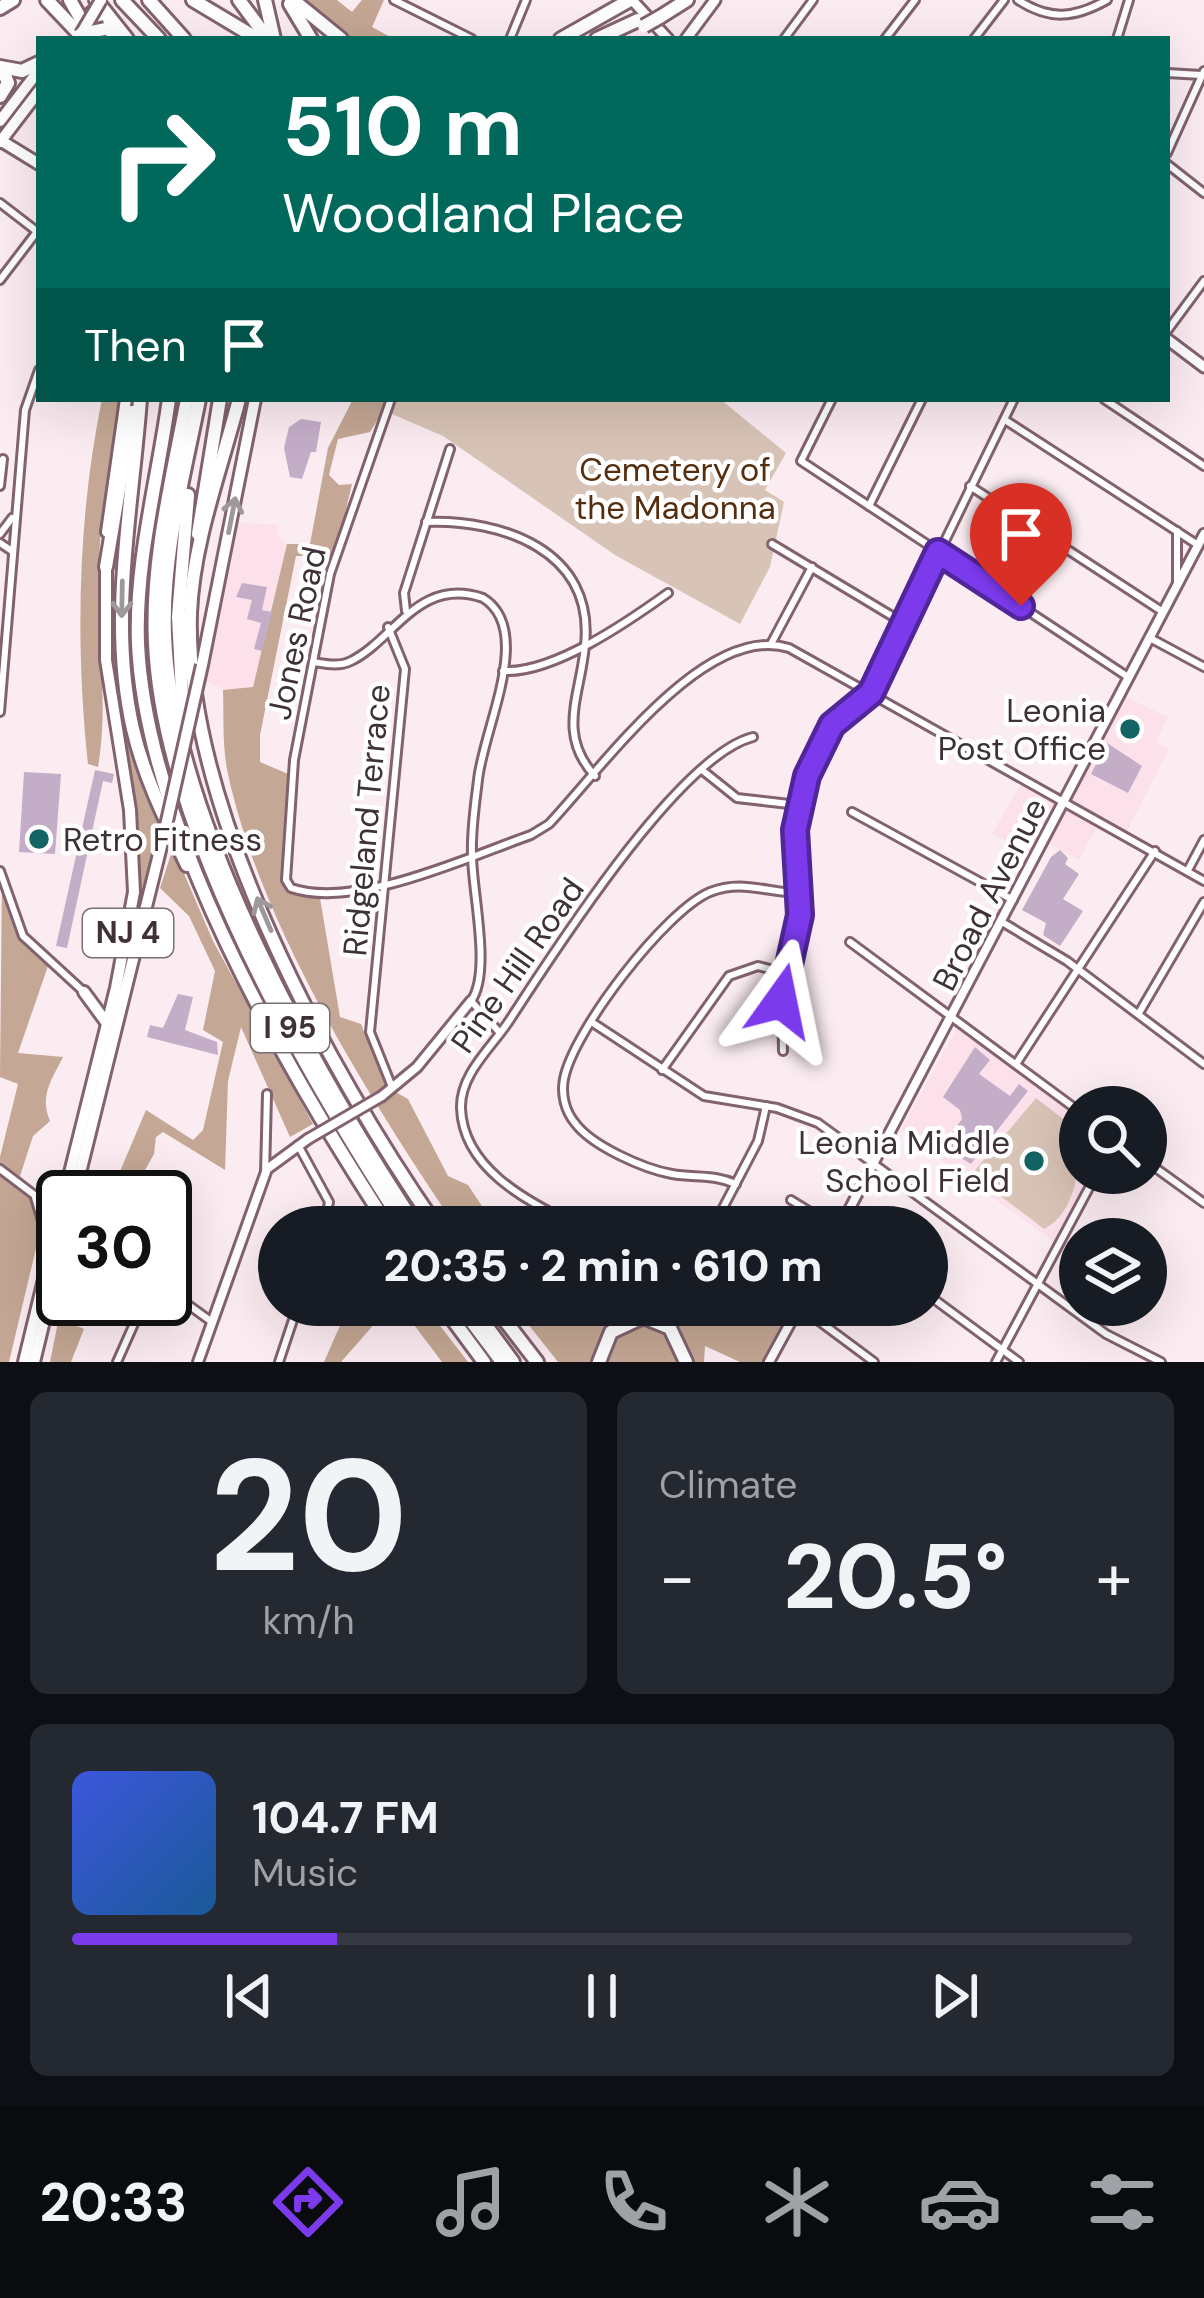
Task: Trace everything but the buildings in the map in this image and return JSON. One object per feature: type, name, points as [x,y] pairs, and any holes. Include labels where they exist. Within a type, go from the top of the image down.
[{"type":"highway","points":[[0,8],[13,0]]},
{"type":"highway","points":[[47,0],[87,36]]},
{"type":"highway","points":[[70,0],[92,7],[124,36]]},
{"type":"highway","points":[[122,0],[153,36]]},
{"type":"highway","points":[[149,0],[181,36]]},
{"type":"highway","points":[[193,0],[265,36]]},
{"type":"highway","points":[[239,0],[265,36]]},
{"type":"highway","points":[[265,0],[265,36]]},
{"type":"highway","points":[[290,0],[309,36]]},
{"type":"highway","points":[[290,0],[337,36]]},
{"type":"highway","points":[[566,36],[631,0]]},
{"type":"highway","points":[[658,14],[673,0]]},
{"type":"highway","points":[[605,36],[687,0]]},
{"type":"highway","points":[[87,36],[92,7]]},
{"type":"highway","points":[[623,36],[641,23]]},
{"type":"highway","points":[[0,96],[8,83],[1,68],[36,67]]},
{"type":"highway","points":[[0,121],[36,70]]},
{"type":"highway","points":[[36,95],[0,141],[36,162]]},
{"type":"highway","points":[[106,566],[133,402]]},
{"type":"highway","points":[[133,402],[122,591],[127,693],[148,776],[189,869],[213,904]]},
{"type":"highway","name":"I 95","points":[[169,402],[141,569],[139,658],[162,776],[213,904],[305,1087],[376,1206]]},
{"type":"highway","name":"I 95","points":[[184,402],[154,618],[159,692],[176,765],[217,874],[280,1010],[393,1206]]},
{"type":"highway","name":"I 95","points":[[198,402],[170,556],[165,617],[170,691],[186,764],[284,998],[405,1206]]},
{"type":"highway","points":[[197,556],[198,516],[219,402]]},
{"type":"highway","name":"I 95","points":[[236,402],[197,556],[190,616],[194,681],[238,848],[335,1064],[424,1206]]},
{"type":"highway","name":"NJ 4","points":[[82,1170],[165,830],[254,402]]},
{"type":"highway","points":[[184,745],[177,632],[192,434]]},
{"type":"highway","name":"NJ 4","points":[[71,1170],[116,988],[135,874],[107,672],[106,566]]},
{"type":"highway","points":[[84,992],[102,998],[116,988]]},
{"type":"highway","points":[[84,992],[107,1027]]},
{"type":"highway","points":[[599,1362],[610,1332],[643,1317],[670,1328],[686,1362]]},
{"type":"highway","name":"NJ 4","points":[[23,1362],[36,1319]]},
{"type":"highway","name":"NJ 4","points":[[34,1362],[40,1326]]},
{"type":"highway","points":[[457,1326],[484,1362]]},
{"type":"highway","points":[[475,1326],[502,1362]]},
{"type":"highway","points":[[486,1326],[513,1362]]},
{"type":"highway","points":[[509,1326],[537,1362]]},
{"type":"main road","points":[[631,0],[665,36]]},
{"type":"main road","points":[[688,36],[716,0]]},
{"type":"main road","points":[[1170,338],[1204,367]]},
{"type":"street","points":[[394,0],[466,36]]},
{"type":"street","points":[[414,10],[420,0]]},
{"type":"street","points":[[511,36],[526,0]]},
{"type":"street","points":[[786,36],[813,0]]},
{"type":"street","points":[[887,36],[916,0]]},
{"type":"street","points":[[976,36],[1004,0]]},
{"type":"street","points":[[1018,0],[1046,14],[1067,16],[1107,0]]},
{"type":"street","points":[[1118,36],[1129,0]]},
{"type":"street","points":[[1170,73],[1203,75],[1170,146]]},
{"type":"street","points":[[1170,166],[1204,194]]},
{"type":"street","points":[[0,203],[36,230]]},
{"type":"street","points":[[0,280],[36,235]]},
{"type":"street","points":[[1170,331],[1204,281]]},
{"type":"street","points":[[0,712],[25,410],[36,375]]},
{"type":"street","name":"Jones Road","points":[[384,885],[319,892],[288,885],[294,760],[335,556],[391,402]]},
{"type":"street","points":[[830,402],[801,461],[1128,677]]},
{"type":"street","points":[[869,506],[921,402]]},
{"type":"street","points":[[783,1051],[785,974],[800,893],[798,805],[825,735],[871,693],[1013,402]]},
{"type":"street","points":[[1108,402],[1204,466]]},
{"type":"street","points":[[1004,420],[1200,548]]},
{"type":"street","points":[[406,612],[404,592],[450,448]]},
{"type":"street","points":[[0,486],[3,459]]},
{"type":"street","points":[[970,486],[1162,612]]},
{"type":"street","points":[[12,551],[0,539],[15,514]]},
{"type":"street","points":[[426,522],[488,523],[535,544],[570,584],[586,643],[572,733],[595,776]]},
{"type":"street","name":"Broad Avenue","points":[[1177,531],[1178,583]]},
{"type":"street","name":"Broad Avenue","points":[[849,1206],[1204,535]]},
{"type":"street","points":[[772,544],[902,622]]},
{"type":"street","points":[[771,644],[812,567]]},
{"type":"street","points":[[503,671],[534,667],[586,643],[668,592]]},
{"type":"street","points":[[265,1174],[278,1157],[393,1088],[432,1051],[471,1001],[480,980],[472,856],[482,746],[503,671],[508,629],[497,608],[483,598],[452,595],[406,612],[350,661],[313,662]]},
{"type":"street","name":"Ridgeland Terrace","points":[[388,627],[404,669],[370,1044],[393,1088]]},
{"type":"street","points":[[1150,638],[1204,667]]},
{"type":"street","points":[[384,885],[541,830],[701,666],[739,646],[771,644],[871,693],[1204,881]]},
{"type":"street","name":"Pine Hill Road","points":[[543,1206],[501,1181],[465,1128],[463,1089],[553,949],[606,878],[702,770],[726,747],[752,737]]},
{"type":"street","points":[[702,770],[737,799],[798,805]]},
{"type":"street","points":[[852,812],[1013,900]]},
{"type":"street","points":[[1188,871],[1204,840]]},
{"type":"street","points":[[1016,1064],[1154,851]]},
{"type":"street","points":[[0,872],[23,936],[84,992]]},
{"type":"street","points":[[736,1184],[715,1176],[659,1171],[578,1127],[568,1112],[563,1085],[592,1023],[663,925],[685,906],[738,884],[800,893]]},
{"type":"street","points":[[1138,1014],[1204,902]]},
{"type":"street","points":[[1002,922],[1078,970],[1201,1062],[1204,1052]]},
{"type":"street","points":[[850,942],[1059,1096]]},
{"type":"street","points":[[662,1070],[729,976],[749,967],[785,974]]},
{"type":"street","points":[[471,1001],[500,1034]]},
{"type":"street","points":[[592,1023],[704,1096],[766,1106],[818,1123],[1106,1334],[1161,1362]]},
{"type":"street","points":[[198,1362],[265,1174],[267,1094]]},
{"type":"street","points":[[724,1206],[758,1141],[766,1106]]},
{"type":"street","points":[[298,1145],[328,1206]]},
{"type":"street","points":[[0,1169],[36,1196]]},
{"type":"street","points":[[1167,1176],[1204,1203]]},
{"type":"street","points":[[996,1362],[1086,1194]]},
{"type":"street","points":[[791,1200],[801,1206]]},
{"type":"street","points":[[192,1307],[215,1324]]},
{"type":"street","points":[[948,1310],[1018,1362]]},
{"type":"street","points":[[117,1362],[134,1326]]},
{"type":"street","points":[[279,1362],[291,1326]]},
{"type":"street","points":[[769,1362],[789,1326]]},
{"type":"street","points":[[826,1326],[874,1362]]},
{"type":"shaded area","points":[[305,0],[337,0],[352,12],[362,0],[384,0],[372,27],[388,36],[347,36]]},
{"type":"shaded area","points":[[101,402],[120,402],[100,543],[103,702],[98,767],[88,764],[80,625]]},
{"type":"shaded area","points":[[351,402],[389,402],[370,432],[338,439],[329,475],[339,485],[352,484],[335,556],[296,556],[260,735],[260,762],[293,776],[288,885],[319,892],[340,1017],[361,1024],[386,1087],[408,1099],[448,1176],[468,1185],[482,1206],[442,1206],[354,1067],[265,891],[226,764],[223,690],[253,687],[287,544],[310,544],[328,448]]},
{"type":"shaded area","points":[[231,522],[279,525],[277,535],[287,544],[253,688],[234,693],[199,679]]},
{"type":"shaded area","points":[[118,569],[118,659],[160,817],[137,923],[140,873],[111,648]]},
{"type":"shaded area","points":[[1119,694],[1168,717],[1156,742],[1169,749],[1125,835],[1100,821],[1079,860],[1044,841],[1035,857],[992,834],[1025,777],[1064,799]]},
{"type":"shaded area","points":[[173,848],[213,941],[313,1124],[290,1137],[241,1027],[228,1081],[225,1170],[163,1132],[156,1137],[145,1170],[121,1170],[146,1110],[193,1140],[203,1130],[223,1042],[203,1030],[215,971],[189,916],[160,888]]},
{"type":"shaded area","points":[[2,878],[16,925],[49,963],[18,1053],[63,1057],[46,1096],[50,1121],[33,1136],[20,1176],[36,1191],[36,1248],[9,1362],[0,1362],[0,1157],[18,1084],[0,1077]]},
{"type":"shaded area","points":[[957,1028],[1059,1103],[1059,1194],[1079,1194],[1067,1218],[1059,1218],[1054,1242],[901,1130]]},
{"type":"shaded area","points":[[57,1326],[84,1329],[71,1362],[50,1362]]},
{"type":"shaded area","points":[[340,1326],[373,1326],[341,1362],[324,1362]]},
{"type":"shaded area","points":[[415,1326],[440,1326],[468,1362],[442,1362]]},
{"type":"shaded area","points":[[530,1326],[788,1327],[769,1362],[740,1362],[705,1346],[704,1362],[558,1362]]},
{"type":"green space","name":"Cemetery of the Madonna","points":[[390,402],[724,402],[786,453],[765,490],[784,502],[770,567],[740,624],[615,555],[443,436],[385,411]]},
{"type":"green space","name":"Leonia Middle School Field","points":[[1036,1098],[1059,1116],[1059,1194],[1071,1194],[1064,1211],[1044,1229],[972,1174]]},
{"type":"place","name":"Leonia Post Office","points":[[1130,729]]},
{"type":"place","name":"Retro Fitness","points":[[39,839]]},
{"type":"place","name":"Leonia Middle School Field","points":[[1034,1161]]},
{"type":"route","points":[[781,1001],[800,915],[795,845],[798,805],[825,735],[871,693],[938,552],[1021,606]]}]
